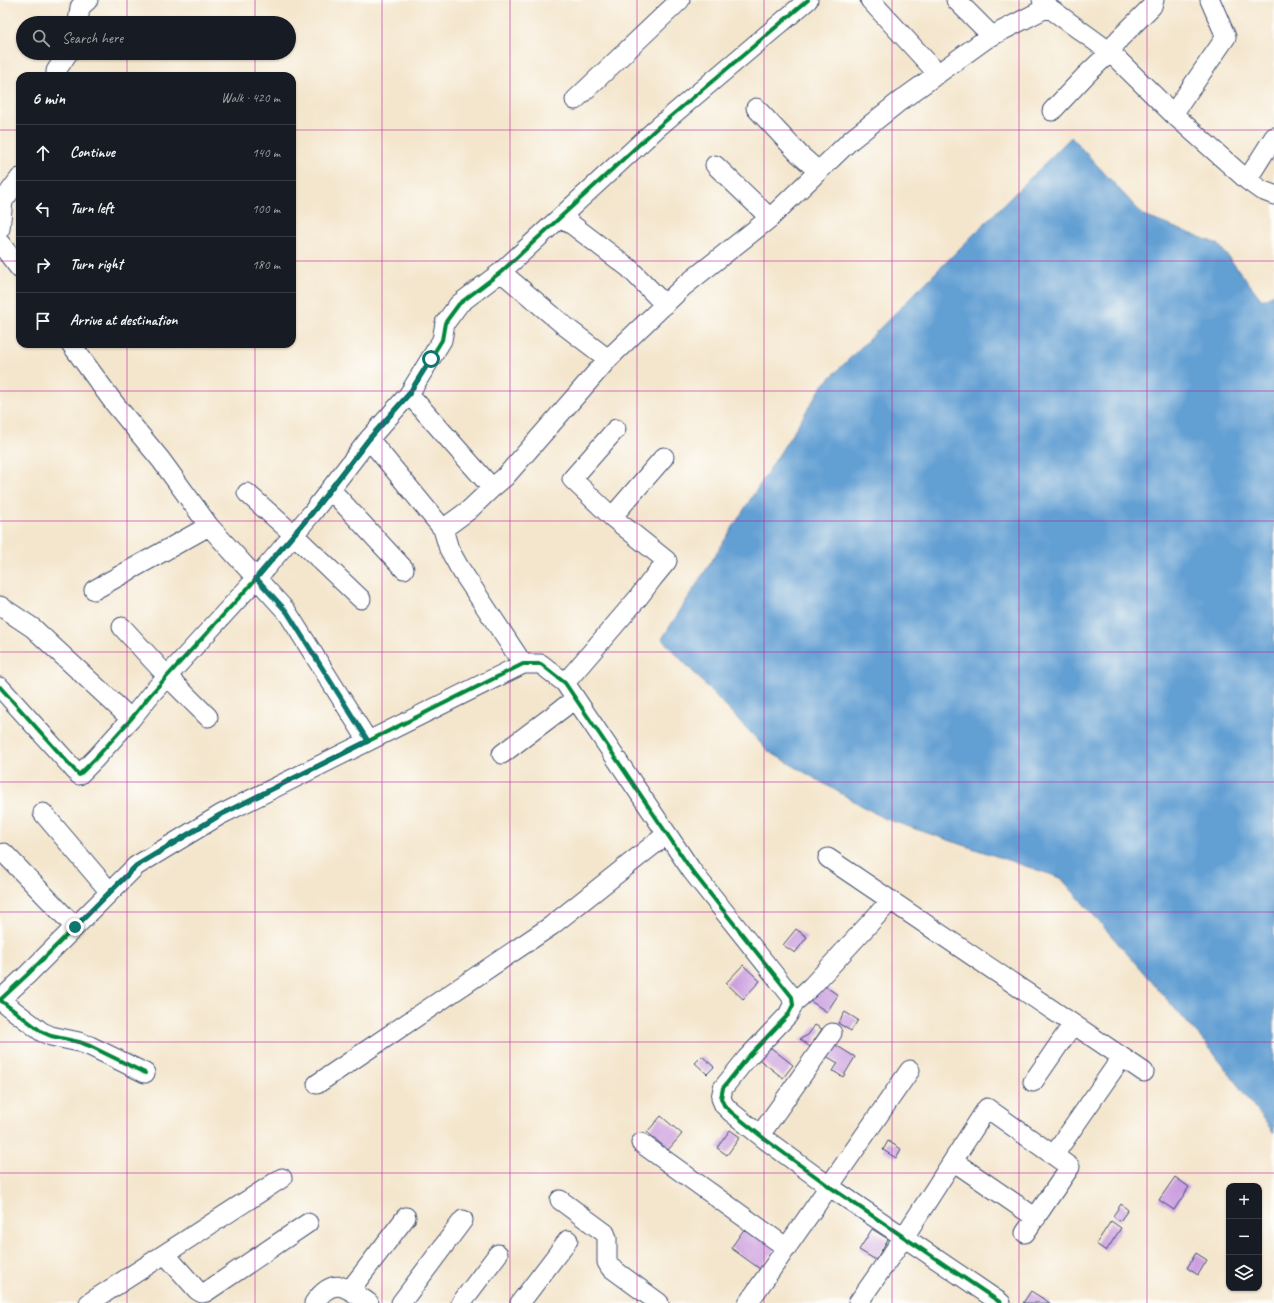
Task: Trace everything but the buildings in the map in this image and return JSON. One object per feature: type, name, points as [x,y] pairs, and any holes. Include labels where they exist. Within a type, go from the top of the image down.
[{"type":"street","points":[[79,16],[80,7],[88,0]]},
{"type":"street","points":[[575,100],[680,0]]},
{"type":"street","points":[[0,687],[79,775],[131,720],[167,676],[256,578],[294,534],[369,439],[409,394],[442,340],[445,323],[459,304],[501,272],[657,128],[808,0]]},
{"type":"street","points":[[870,0],[938,74]]},
{"type":"street","points":[[956,0],[992,36]]},
{"type":"street","points":[[1052,111],[1110,52],[1119,39],[1152,6],[1154,0]]},
{"type":"street","points":[[1173,114],[1226,37],[1210,0]]},
{"type":"street","points":[[443,529],[469,510],[505,477],[608,359],[665,304],[684,286],[770,218],[851,140],[900,100],[992,36],[1045,3],[1110,52],[1173,114],[1247,180],[1261,190],[1274,195]]},
{"type":"street","points":[[56,72],[63,60]]},
{"type":"street","points":[[756,108],[799,154],[818,171]]},
{"type":"street","points":[[1247,180],[1273,139]]},
{"type":"street","points":[[715,165],[770,218]]},
{"type":"street","points":[[0,229],[3,201],[16,183]]},
{"type":"street","points":[[562,217],[629,268],[665,304]]},
{"type":"street","points":[[0,243],[16,264]]},
{"type":"street","points":[[501,272],[566,327],[608,359]]},
{"type":"street","points":[[74,348],[114,403],[162,460],[209,526],[287,612],[368,741]]},
{"type":"street","points":[[409,394],[492,488]]},
{"type":"street","points":[[502,754],[570,691],[667,561],[612,517],[572,479],[616,429]]},
{"type":"street","points":[[369,439],[443,529],[449,549],[459,568],[523,664]]},
{"type":"street","points":[[612,517],[664,457]]},
{"type":"street","points":[[330,489],[404,569]]},
{"type":"street","points":[[247,493],[294,534],[361,599]]},
{"type":"street","points":[[94,590],[209,526]]},
{"type":"street","points":[[3,613],[32,628],[131,720]]},
{"type":"street","points":[[122,627],[167,676],[208,717]]},
{"type":"street","points":[[146,1073],[90,1046],[51,1036],[42,1032],[0,1000],[136,866],[220,815],[368,741],[523,664],[541,664],[570,691],[692,871],[791,994],[793,1001],[792,1009],[788,1015],[747,1058],[729,1080],[721,1093],[721,1098],[727,1108],[760,1135],[830,1187],[1000,1303]]},
{"type":"street","points":[[43,813],[110,892]]},
{"type":"street","points":[[316,1084],[551,926],[666,834]]},
{"type":"street","points":[[4,853],[75,927]]},
{"type":"street","points":[[828,858],[1144,1072]]},
{"type":"street","points":[[793,1001],[798,999],[812,986],[891,900]]},
{"type":"street","points":[[1034,1082],[1073,1024]]},
{"type":"street","points":[[760,1135],[832,1033]]},
{"type":"street","points":[[1054,1155],[1122,1057]]},
{"type":"street","points":[[748,1303],[910,1070]]},
{"type":"street","points":[[858,1303],[904,1237],[988,1108],[1070,1167],[1025,1234]]},
{"type":"street","points":[[641,1143],[786,1248]]},
{"type":"street","points":[[954,1161],[1036,1218]]},
{"type":"street","points":[[88,1303],[110,1297],[166,1254],[282,1178]]},
{"type":"street","points":[[560,1200],[605,1233],[607,1238],[606,1262],[610,1267],[659,1303]]},
{"type":"street","points":[[350,1290],[406,1217]]},
{"type":"street","points":[[401,1303],[463,1220]]},
{"type":"street","points":[[166,1254],[197,1290],[206,1292],[308,1224]]},
{"type":"street","points":[[520,1303],[568,1240]]},
{"type":"street","points":[[461,1303],[498,1254]]},
{"type":"street","points":[[314,1303],[321,1294],[331,1287],[340,1286],[350,1290],[370,1303]]},
{"type":"water","points":[[1071,137],[1144,216],[1218,244],[1262,300],[1274,294],[1274,1133],[1212,1051],[1061,878],[883,818],[768,751],[662,639],[823,385]]},
{"type":"cycle path","points":[[0,687],[79,775],[257,578],[312,513],[369,439],[409,394],[442,340],[445,323],[459,304],[501,272],[657,128],[808,0]]},
{"type":"cycle path","points":[[145,1073],[90,1046],[51,1036],[42,1032],[0,1000],[136,866],[220,815],[523,664],[541,664],[565,683],[692,871],[792,997],[793,1005],[788,1015],[747,1058],[723,1088],[721,1098],[724,1105],[766,1140],[830,1187],[1001,1303]]},
{"type":"route","points":[[75,927],[136,866],[220,815],[368,741],[287,612],[256,578],[312,513],[369,439],[409,394],[431,359]]}]
